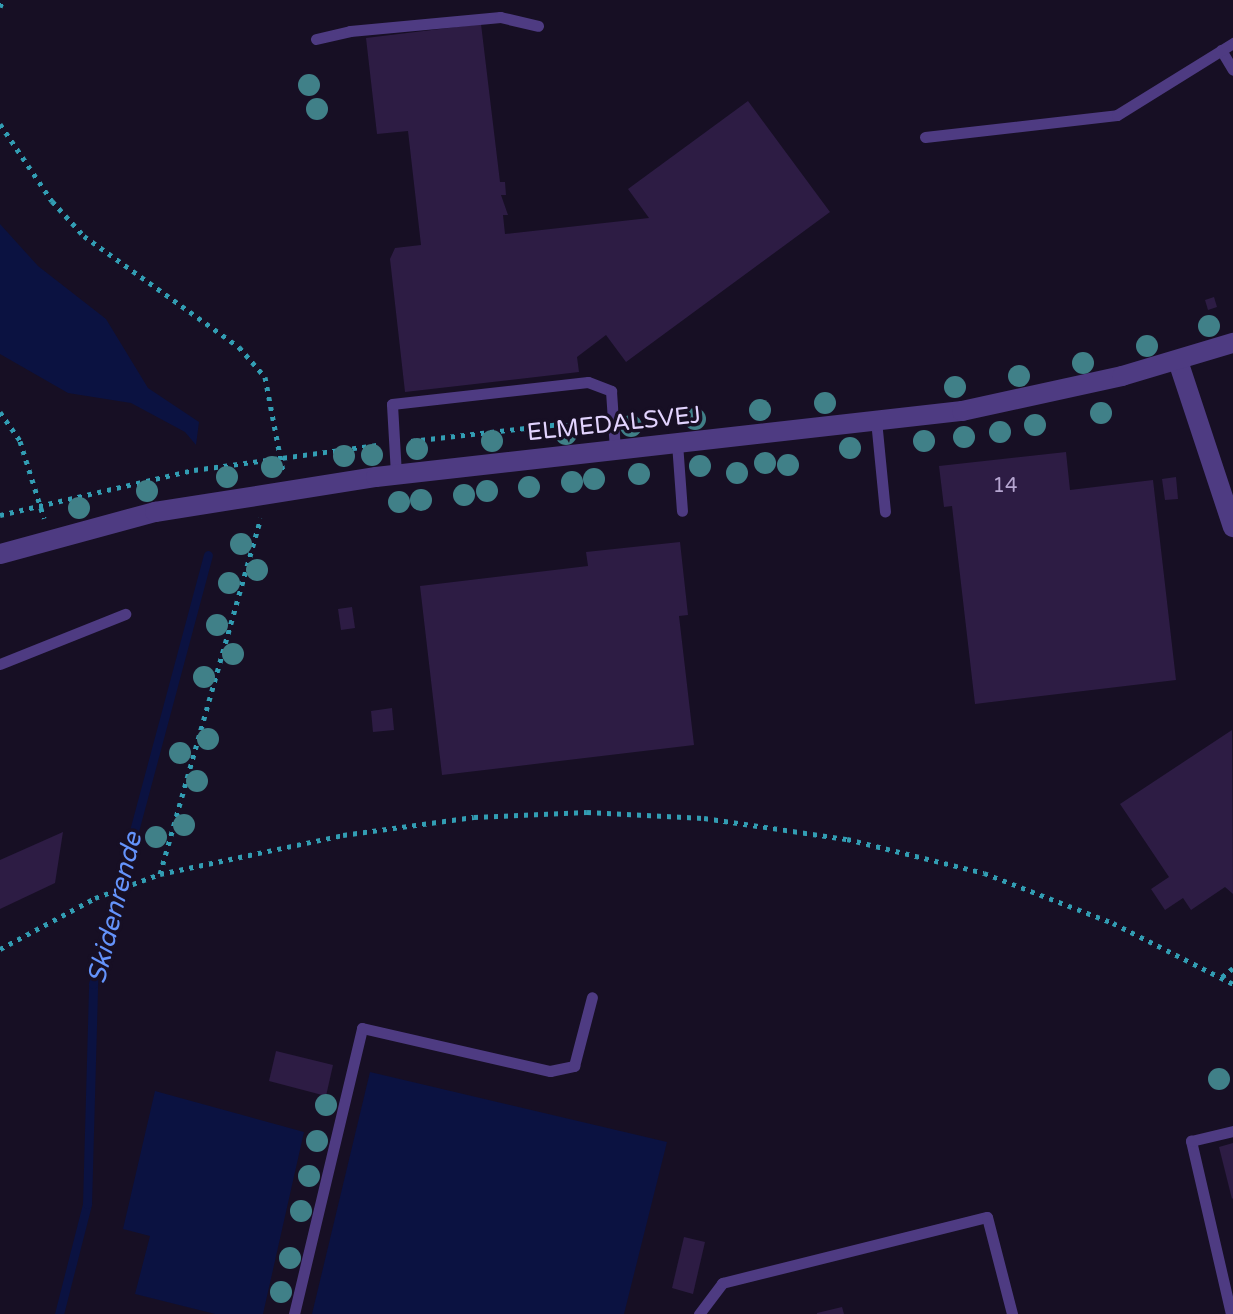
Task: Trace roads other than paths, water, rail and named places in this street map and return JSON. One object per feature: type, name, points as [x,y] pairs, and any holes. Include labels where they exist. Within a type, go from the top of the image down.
[{"type":"street","name":"ELMEDALSVEJ","points":[[0,554],[155,512],[396,474],[962,411],[1178,361],[1233,343]]},
{"type":"street","points":[[1178,361],[1233,527]]},
{"type":"lane","points":[[316,39],[350,31],[500,17],[538,26]]},
{"type":"lane","points":[[925,137],[1117,115],[1233,43]]},
{"type":"lane","points":[[1221,50],[1233,70]]},
{"type":"lane","points":[[396,474],[392,404],[557,385],[588,382],[611,391],[615,450]]},
{"type":"lane","points":[[876,420],[885,512]]},
{"type":"lane","points":[[677,443],[682,511]]},
{"type":"lane","points":[[0,664],[125,614]]},
{"type":"lane","points":[[294,1314],[362,1028],[550,1071],[574,1066],[592,997]]},
{"type":"lane","points":[[1231,1314],[1191,1141],[1233,1131]]},
{"type":"lane","points":[[699,1314],[722,1283],[987,1217],[1012,1314]]},
{"type":"waterway","name":"Skidenrende","points":[[59,1314],[87,1204],[93,984],[208,555]]}]
